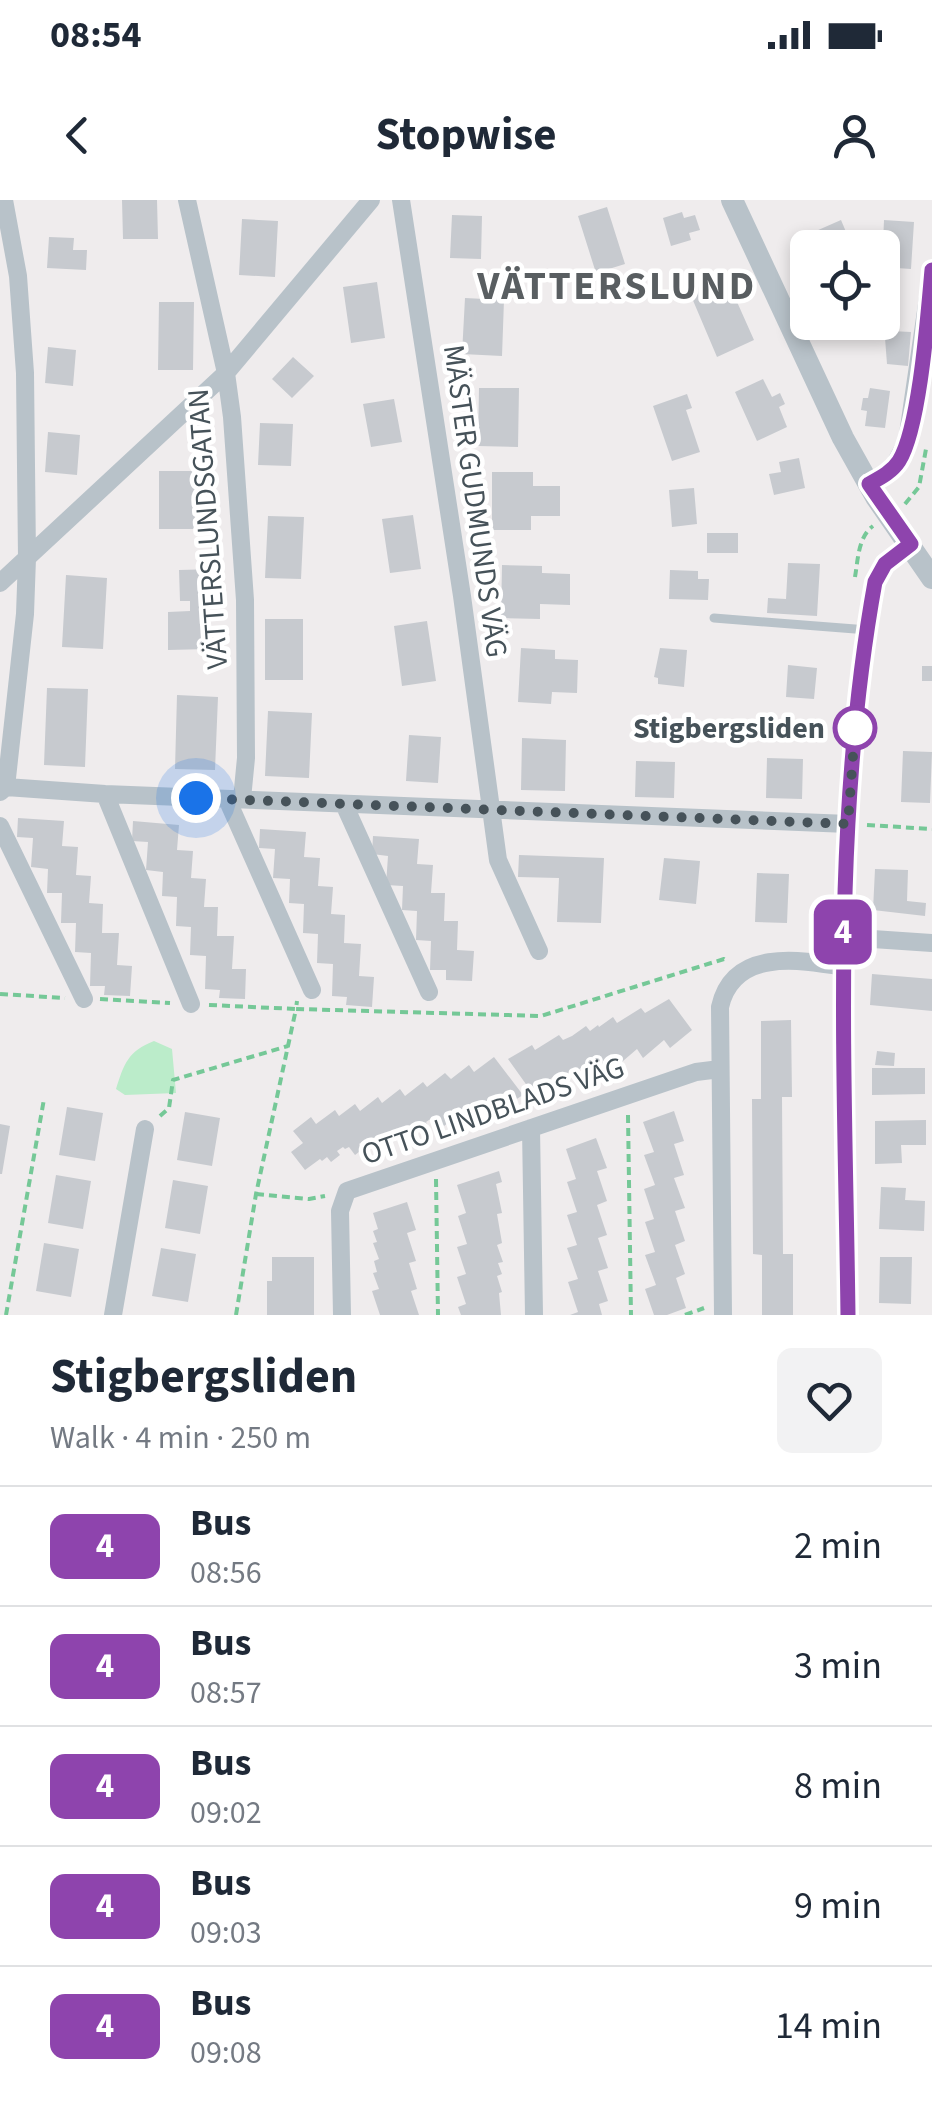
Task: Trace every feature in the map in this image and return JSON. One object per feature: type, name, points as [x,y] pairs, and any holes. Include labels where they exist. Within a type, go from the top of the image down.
[{"type":"street","points":[[4,200],[18,276],[24,354],[28,558],[25,614],[3,789],[848,824]]},
{"type":"street","name":"VÄTTERSLUNDSGATAN","points":[[187,200],[226,373],[232,417],[245,600],[246,758],[235,799]]},
{"type":"street","points":[[0,584],[226,373],[370,200]]},
{"type":"street","name":"MÄSTER GUDMUNDS VÄG","points":[[401,200],[462,596],[490,810]]},
{"type":"street","points":[[732,200],[843,438],[932,578]]},
{"type":"street","points":[[869,484],[897,464],[907,441],[932,270]]},
{"type":"street","points":[[848,1315],[843,937],[848,824],[875,582],[885,564],[911,544]]},
{"type":"street","points":[[105,794],[191,1004]]},
{"type":"street","points":[[235,799],[312,990]]},
{"type":"street","points":[[344,804],[429,992]]},
{"type":"street","points":[[490,810],[498,860],[539,951]]},
{"type":"street","points":[[0,826],[84,998]]},
{"type":"street","points":[[843,937],[932,942]]},
{"type":"street","points":[[723,1315],[720,1007],[724,990],[740,971],[762,963],[844,967]]},
{"type":"street","name":"OTTO LINDBLADS VÄG","points":[[342,1315],[340,1211],[344,1197],[356,1187],[696,1072],[720,1069]]},
{"type":"street","points":[[531,1128],[534,1315]]},
{"type":"street","points":[[113,1315],[145,1129]]},
{"type":"lane","points":[[714,618],[868,630]]},
{"type":"path","points":[[848,824],[932,829]]},
{"type":"path","points":[[236,1315],[256,1194],[296,1010],[541,1016],[724,959],[740,971]]},
{"type":"path","points":[[145,1129],[169,1108],[173,1080],[288,1046]]},
{"type":"path","points":[[627,1095],[631,1315]]},
{"type":"path","points":[[6,1315],[44,1099]]},
{"type":"path","points":[[436,1160],[438,1315]]},
{"type":"path","points":[[256,1194],[309,1199],[344,1197]]},
{"type":"green space","points":[[154,1041],[172,1049],[176,1093],[125,1095],[116,1089],[125,1065],[138,1049]]},
{"type":"building","points":[[122,200],[157,200],[158,239],[123,239]]},
{"type":"building","points":[[607,207],[625,264],[596,273],[578,216]]},
{"type":"building","points":[[682,212],[684,218],[695,215],[700,230],[689,233],[691,240],[671,246],[663,218]]},
{"type":"building","points":[[452,215],[482,216],[481,259],[450,258]]},
{"type":"building","points":[[242,219],[278,221],[275,277],[239,275]]},
{"type":"building","points":[[841,220],[845,230],[818,230]]},
{"type":"building","points":[[884,220],[914,222],[911,269],[900,268],[900,230],[884,230]]},
{"type":"building","points":[[49,237],[74,238],[73,250],[87,250],[86,270],[47,268]]},
{"type":"building","points":[[725,275],[754,340],[717,357],[689,291]]},
{"type":"building","points":[[377,282],[385,338],[351,343],[343,287]]},
{"type":"building","points":[[465,298],[504,300],[502,356],[462,354]]},
{"type":"building","points":[[159,302],[194,302],[193,370],[158,370]]},
{"type":"building","points":[[900,331],[911,332],[908,366],[887,364],[885,340],[900,340]]},
{"type":"building","points":[[48,347],[76,350],[73,386],[45,383]]},
{"type":"building","points":[[293,357],[314,376],[292,398],[272,379]]},
{"type":"building","points":[[763,379],[772,397],[780,393],[785,404],[779,407],[787,427],[757,441],[735,392]]},
{"type":"building","points":[[479,388],[519,388],[518,447],[478,446]]},
{"type":"building","points":[[870,388],[890,391],[885,428],[865,426],[867,411],[861,410]]},
{"type":"building","points":[[687,394],[692,408],[686,410],[700,452],[672,461],[653,406]]},
{"type":"building","points":[[394,399],[402,442],[371,447],[363,404]]},
{"type":"building","points":[[260,423],[293,424],[291,466],[258,465]]},
{"type":"building","points":[[48,432],[80,435],[77,475],[45,472]]},
{"type":"building","points":[[799,458],[805,488],[774,495],[769,474],[781,472],[779,462]]},
{"type":"building","points":[[159,471],[195,471],[195,529],[159,529]]},
{"type":"building","points":[[492,472],[533,472],[533,486],[560,486],[560,516],[531,516],[531,530],[492,530]]},
{"type":"building","points":[[694,488],[697,524],[672,527],[669,490]]},
{"type":"building","points":[[413,515],[421,569],[390,573],[382,519]]},
{"type":"building","points":[[268,516],[304,517],[301,579],[265,578]]},
{"type":"building","points":[[707,533],[738,533],[738,553],[707,553]]},
{"type":"building","points":[[788,563],[820,564],[817,616],[767,613],[768,598],[786,599]]},
{"type":"building","points":[[502,565],[542,566],[542,573],[570,574],[570,605],[540,604],[540,619],[501,618]]},
{"type":"building","points":[[218,569],[218,603],[208,604],[209,649],[168,650],[168,612],[190,611],[190,601],[180,601],[179,570]]},
{"type":"building","points":[[670,570],[698,571],[698,579],[709,579],[708,600],[669,599]]},
{"type":"building","points":[[66,575],[107,578],[103,649],[62,647]]},
{"type":"building","points":[[265,619],[303,619],[303,680],[265,680]]},
{"type":"building","points":[[427,621],[436,681],[402,686],[394,626]]},
{"type":"building","points":[[521,648],[555,650],[555,659],[578,660],[577,693],[552,692],[551,704],[518,702]]},
{"type":"building","points":[[660,648],[687,650],[684,687],[658,684],[654,677]]},
{"type":"building","points":[[788,665],[817,668],[814,699],[786,697]]},
{"type":"building","points":[[922,666],[932,666],[932,681],[922,681]]},
{"type":"building","points":[[47,688],[88,689],[85,767],[44,765]]},
{"type":"building","points":[[177,695],[218,697],[215,770],[175,769]]},
{"type":"building","points":[[268,711],[312,713],[309,778],[265,776]]},
{"type":"building","points":[[409,735],[441,737],[438,783],[406,781]]},
{"type":"building","points":[[522,738],[566,740],[565,791],[521,790]]},
{"type":"building","points":[[903,751],[932,752],[930,803],[901,802]]},
{"type":"building","points":[[767,758],[803,759],[802,799],[766,798]]},
{"type":"building","points":[[636,761],[675,762],[674,798],[635,797]]},
{"type":"building","points":[[18,818],[64,821],[62,846],[78,847],[76,875],[91,876],[89,903],[103,904],[102,933],[119,933],[117,965],[132,966],[130,996],[104,995],[105,986],[90,986],[91,953],[75,952],[76,923],[61,923],[62,893],[47,893],[48,869],[31,867],[33,838],[17,837]]},
{"type":"building","points":[[133,821],[179,825],[177,850],[193,851],[191,878],[206,879],[204,907],[218,907],[217,936],[234,936],[232,969],[246,969],[245,999],[219,998],[220,990],[205,989],[206,956],[190,955],[191,927],[176,926],[177,897],[162,896],[163,872],[146,870],[148,842],[132,841]]},
{"type":"building","points":[[260,829],[306,832],[304,857],[320,858],[318,886],[333,887],[331,914],[345,915],[344,943],[361,944],[359,976],[374,977],[372,1007],[346,1005],[347,997],[332,996],[333,964],[317,963],[318,934],[303,933],[304,904],[289,903],[290,879],[273,878],[275,849],[259,848]]},
{"type":"building","points":[[373,836],[419,839],[417,864],[433,865],[431,893],[445,893],[444,921],[458,921],[457,950],[474,951],[472,981],[446,980],[446,970],[430,970],[431,941],[416,940],[417,911],[402,910],[403,886],[386,885],[388,856],[372,854]]},
{"type":"building","points":[[519,855],[604,858],[601,923],[557,922],[559,878],[518,877]]},
{"type":"building","points":[[664,858],[700,861],[696,904],[659,900]]},
{"type":"building","points":[[875,869],[908,870],[907,901],[926,903],[925,916],[873,910]]},
{"type":"building","points":[[757,873],[789,874],[787,923],[755,922]]},
{"type":"building","points":[[872,974],[932,979],[932,1011],[870,1005]]},
{"type":"building","points":[[669,999],[692,1030],[670,1048],[664,1040],[643,1058],[637,1049],[616,1067],[609,1058],[588,1076],[582,1067],[561,1085],[554,1076],[533,1094],[508,1059],[532,1045],[535,1050],[559,1035],[563,1040],[586,1026],[590,1031],[613,1017],[617,1023],[641,1008],[645,1013]]},
{"type":"building","points":[[791,1020],[792,1097],[782,1097],[783,1254],[793,1254],[793,1315],[762,1315],[762,1255],[753,1254],[752,1099],[761,1099],[761,1021]]},
{"type":"building","points":[[877,1051],[895,1053],[894,1066],[875,1065]]},
{"type":"building","points":[[494,1057],[523,1095],[512,1102],[505,1092],[489,1111],[482,1101],[467,1118],[461,1110],[455,1110],[449,1115],[453,1119],[444,1126],[437,1117],[426,1122],[429,1127],[421,1133],[409,1125],[398,1141],[391,1133],[381,1138],[384,1142],[375,1149],[369,1141],[363,1141],[359,1144],[363,1149],[355,1155],[349,1147],[343,1147],[331,1162],[327,1157],[320,1159],[305,1170],[291,1152],[303,1143],[293,1131],[311,1117],[316,1124],[335,1110],[339,1116],[355,1104],[360,1111],[378,1097],[382,1103],[400,1089],[405,1096],[423,1082],[427,1087],[445,1073],[451,1079],[469,1065],[474,1072]]},
{"type":"building","points":[[872,1068],[925,1068],[925,1094],[872,1095]]},
{"type":"building","points":[[67,1107],[103,1113],[95,1161],[59,1155]]},
{"type":"building","points":[[674,1111],[684,1141],[674,1144],[684,1175],[674,1178],[685,1208],[675,1211],[685,1241],[675,1245],[685,1274],[676,1278],[686,1308],[654,1315],[645,1289],[656,1285],[645,1255],[655,1252],[645,1222],[654,1219],[644,1189],[655,1185],[644,1155],[654,1152],[643,1122]]},
{"type":"building","points":[[185,1112],[220,1118],[212,1166],[177,1160]]},
{"type":"building","points":[[926,1120],[926,1145],[901,1145],[902,1163],[875,1164],[875,1121]]},
{"type":"building","points":[[0,1124],[10,1126],[2,1174],[0,1174]]},
{"type":"building","points":[[596,1138],[607,1168],[597,1171],[607,1201],[597,1205],[607,1235],[598,1238],[608,1268],[598,1271],[608,1301],[599,1304],[602,1315],[570,1315],[578,1312],[568,1282],[578,1279],[567,1248],[577,1245],[567,1215],[577,1212],[567,1182],[576,1179],[566,1149]]},
{"type":"building","points":[[499,1171],[502,1182],[496,1184],[502,1213],[497,1214],[502,1243],[497,1245],[503,1262],[498,1263],[502,1274],[497,1276],[502,1292],[501,1315],[461,1315],[458,1307],[466,1304],[457,1277],[466,1274],[457,1247],[467,1244],[458,1216],[466,1213],[457,1185]]},
{"type":"building","points":[[56,1175],[91,1181],[83,1229],[48,1223]]},
{"type":"building","points":[[173,1180],[208,1186],[200,1234],[165,1228]]},
{"type":"building","points":[[881,1187],[906,1188],[905,1200],[925,1201],[924,1231],[879,1229]]},
{"type":"building","points":[[407,1202],[416,1230],[407,1233],[416,1261],[409,1263],[417,1289],[411,1291],[419,1315],[380,1315],[372,1291],[379,1289],[373,1273],[377,1272],[374,1261],[379,1259],[373,1243],[377,1242],[373,1231],[378,1229],[373,1213]]},
{"type":"building","points":[[44,1243],[79,1249],[71,1297],[36,1291]]},
{"type":"building","points":[[161,1248],[196,1254],[188,1302],[152,1296]]},
{"type":"building","points":[[272,1257],[314,1257],[314,1315],[267,1315]]},
{"type":"building","points":[[880,1257],[912,1257],[911,1304],[879,1303]]},
{"type":"bus line","name":"4","points":[[848,1315],[843,937],[855,728],[875,582],[885,564],[911,544],[869,484],[892,470],[907,441],[932,270]]},
{"type":"place","name":"Stigbergsliden","points":[[855,728]]},
{"type":"district","name":"VÄTTERSLUND","points":[[617,286]]},
{"type":"route","points":[[196,798],[830,826],[848,824],[855,728]]}]
